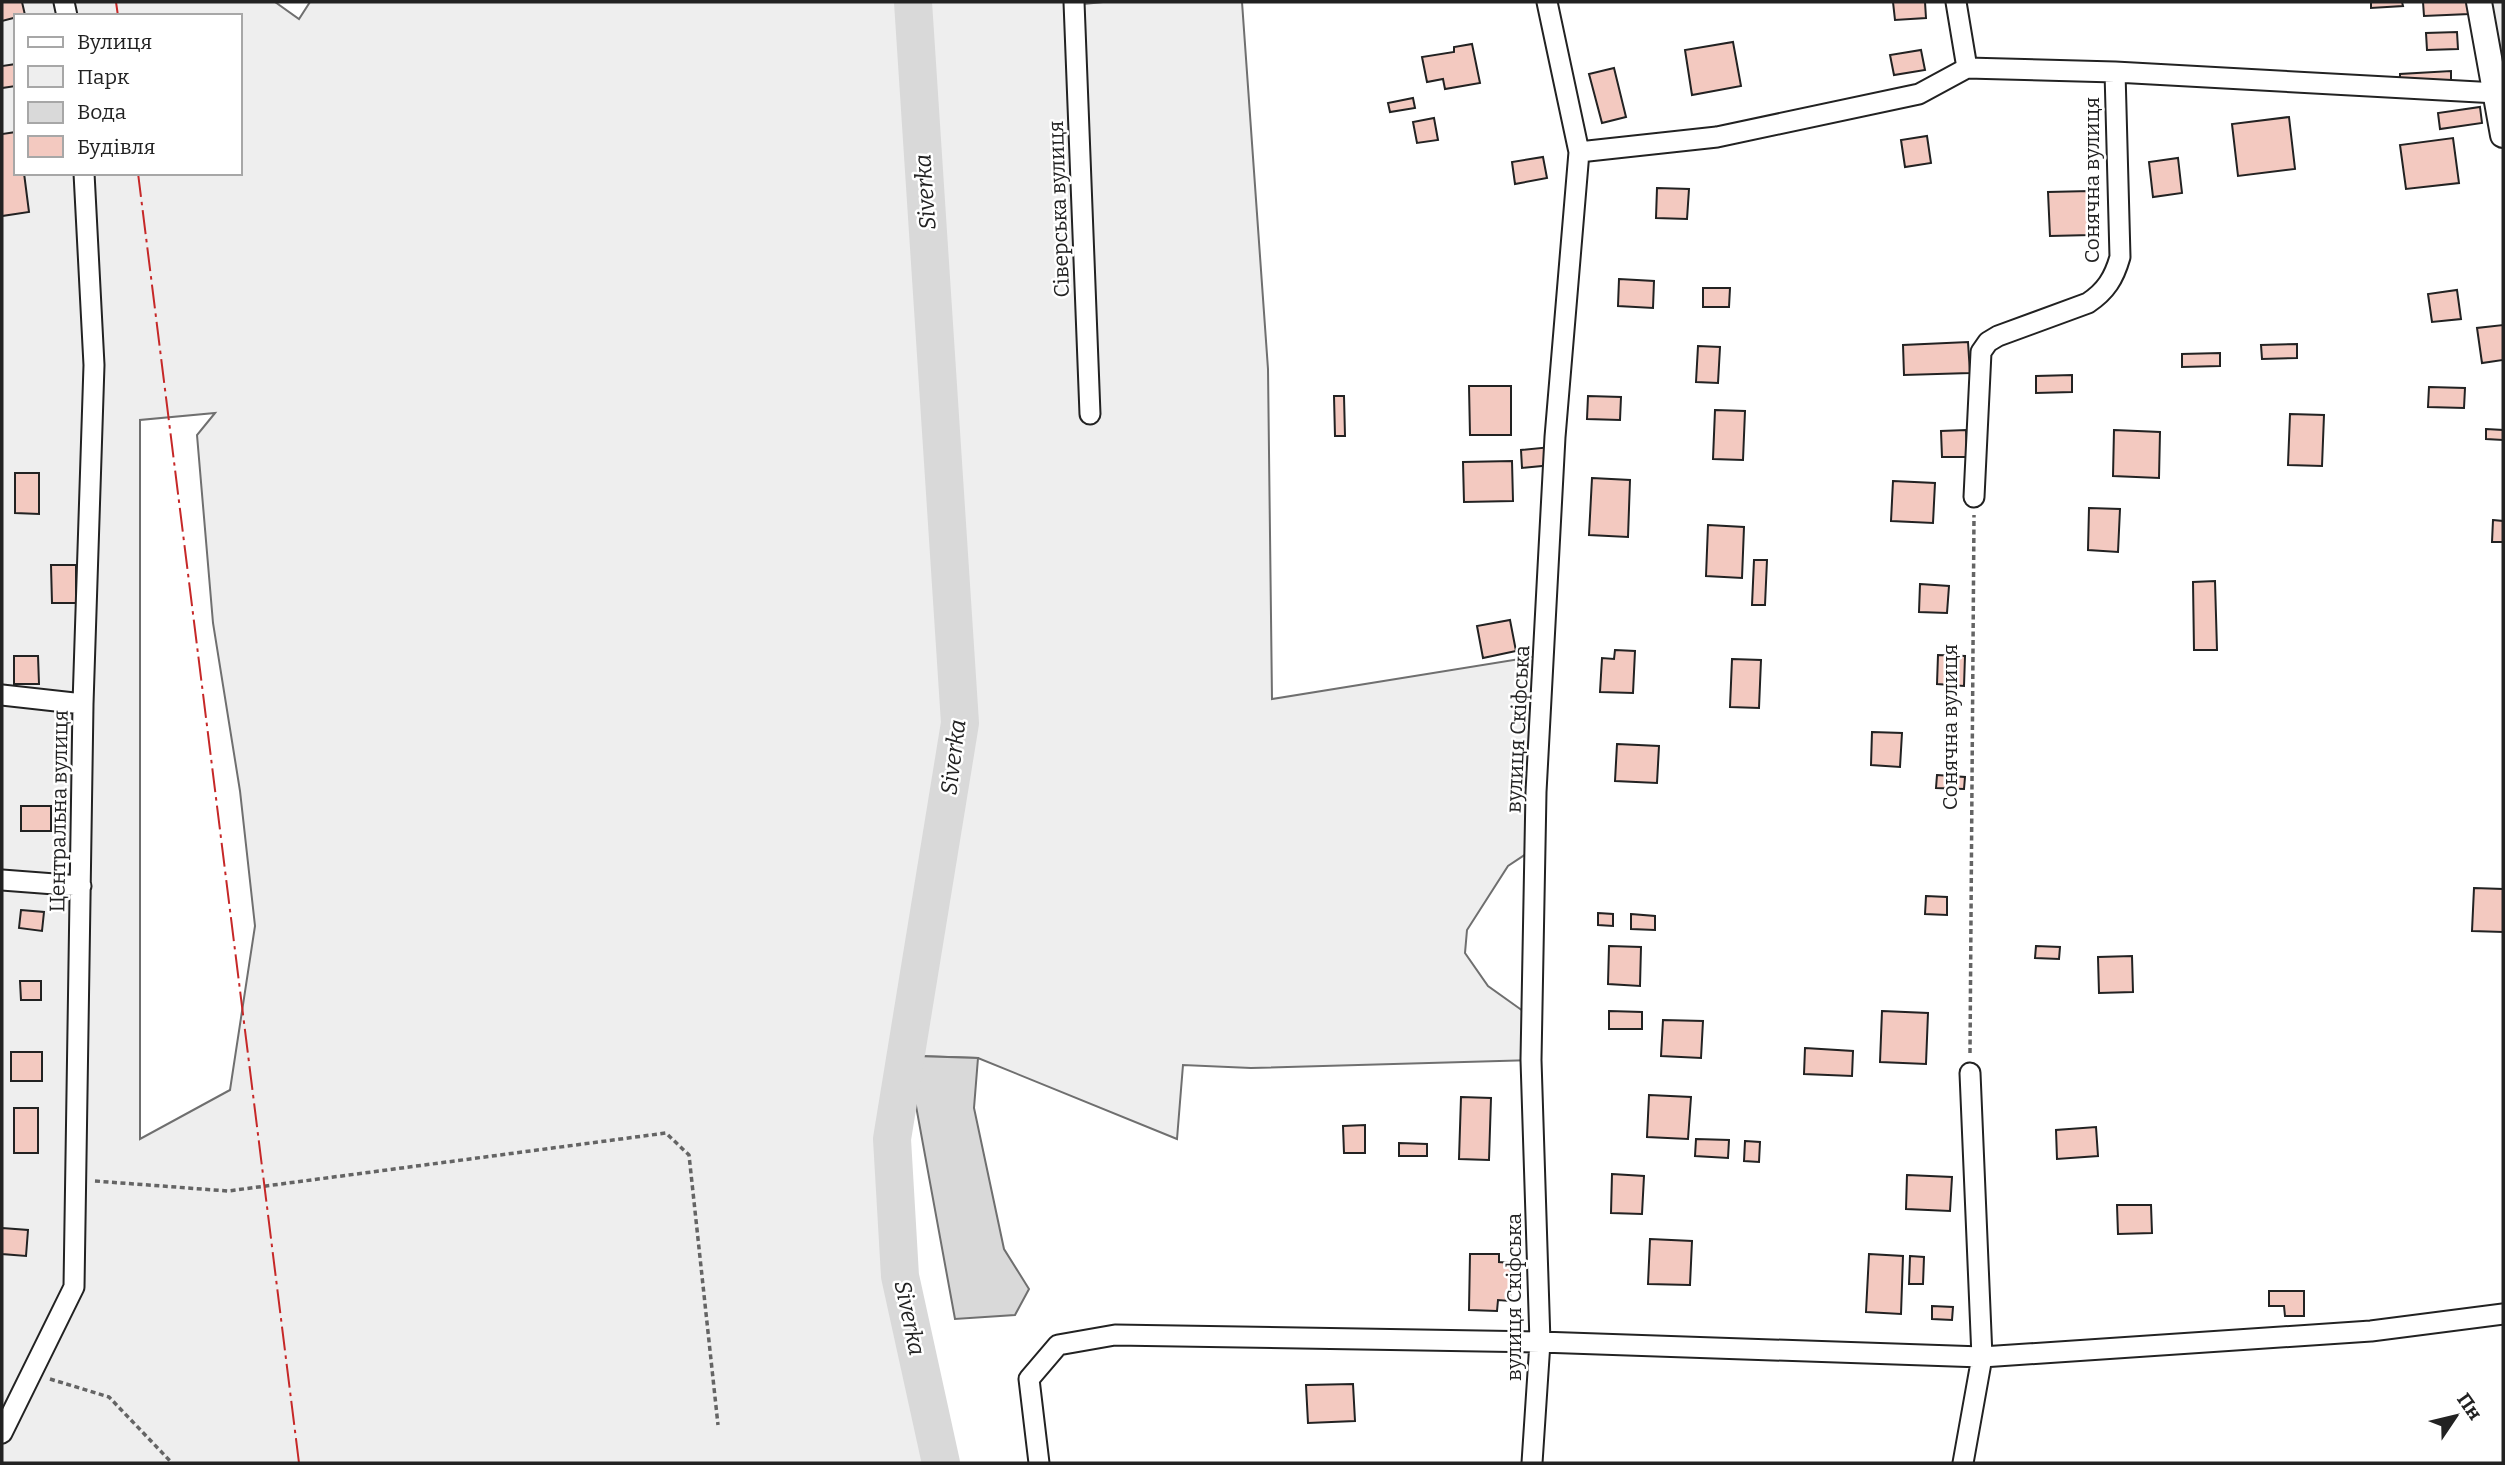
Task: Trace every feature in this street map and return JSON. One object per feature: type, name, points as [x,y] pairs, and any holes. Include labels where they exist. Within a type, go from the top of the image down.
[{"type":"street","name":"Сіверська вулиця","points":[[1074,2],[1090,414]]},
{"type":"street","name":"вулиця Скіфська","points":[[1532,1463],[1540,1342],[1531,1060],[1536,792],[1555,437],[1579,152],[1548,2]]},
{"type":"street","points":[[1956,2],[1966,68]]},
{"type":"street","points":[[2479,2],[2503,135]]},
{"type":"street","points":[[1579,152],[1717,137],[1919,94],[1966,68],[2115,72],[2497,93]]},
{"type":"street","name":"Сонячна вулиця","points":[[1974,497],[1981,352],[1988,342],[1998,336],[2088,303],[2101,294],[2115,275],[2120,257],[2115,72]]},
{"type":"street","name":"Центральна вулиця","points":[[2,1433],[74,1287],[83,704],[94,365],[83,175]]},
{"type":"street","points":[[2,695],[83,704]]},
{"type":"street","points":[[2,880],[81,886]]},
{"type":"street","points":[[1963,1463],[1982,1357],[1970,1073]]},
{"type":"street","points":[[1039,1463],[1029,1379],[1058,1345],[1115,1335],[1540,1342],[1982,1357],[2371,1332],[2503,1314]]},
{"type":"path","name":"Сонячна вулиця","points":[[1970,1073],[1974,497]]},
{"type":"path","points":[[76,1179],[228,1191],[666,1133],[689,1155],[718,1425]]},
{"type":"path","points":[[32,1373],[109,1397],[172,1463]]},
{"type":"green space","points":[[2,2],[275,2],[299,19],[310,2],[1064,2],[1065,6],[1103,2],[1242,2],[1268,369],[1272,699],[1544,655],[1535,848],[1508,866],[1467,930],[1465,953],[1488,986],[1523,1011],[1531,1060],[1251,1068],[1183,1065],[1177,1139],[978,1058],[890,1055],[900,1276],[941,1463],[2,1463]],"holes":[[[215,413],[197,435],[213,623],[240,791],[255,926],[230,1090],[140,1139],[140,420]]]},
{"type":"green space","points":[[2491,2],[2503,2],[2503,79]]},
{"type":"water","points":[[916,1056],[978,1058],[974,1108],[1004,1249],[1029,1289],[1015,1315],[955,1319],[916,1106]]},
{"type":"building","points":[[2,2],[22,2],[25,14],[14,14],[14,18],[2,21]]},
{"type":"building","points":[[1893,2],[1925,2],[1926,18],[1895,20]]},
{"type":"building","points":[[2371,2],[2402,2],[2403,6],[2371,8]]},
{"type":"building","points":[[2423,2],[2468,2],[2469,14],[2424,16]]},
{"type":"building","points":[[2457,32],[2458,49],[2427,50],[2426,33]]},
{"type":"building","points":[[1733,42],[1741,86],[1692,95],[1685,50]]},
{"type":"building","points":[[1472,44],[1480,83],[1445,89],[1443,79],[1427,82],[1422,57],[1454,52],[1454,47]]},
{"type":"building","points":[[1921,50],[1925,70],[1894,75],[1890,55]]},
{"type":"building","points":[[14,64],[14,86],[2,88],[2,66]]},
{"type":"building","points":[[1614,68],[1626,117],[1602,123],[1589,74]]},
{"type":"building","points":[[2451,71],[2451,80],[2400,83],[2400,74]]},
{"type":"building","points":[[1413,98],[1415,108],[1390,112],[1388,103]]},
{"type":"building","points":[[2480,107],[2482,123],[2440,129],[2438,113]]},
{"type":"building","points":[[2289,117],[2295,169],[2238,176],[2232,124]]},
{"type":"building","points":[[1434,118],[1438,140],[1417,143],[1413,122]]},
{"type":"building","points":[[14,132],[14,175],[24,175],[29,212],[2,216],[2,134]]},
{"type":"building","points":[[1927,136],[1931,163],[1905,167],[1901,140]]},
{"type":"building","points":[[2453,138],[2459,183],[2406,189],[2400,145]]},
{"type":"building","points":[[1543,157],[1547,178],[1515,184],[1512,162]]},
{"type":"building","points":[[2178,158],[2182,193],[2153,197],[2149,162]]},
{"type":"building","points":[[1657,188],[1689,189],[1687,219],[1656,218]]},
{"type":"building","points":[[2090,191],[2091,235],[2050,236],[2048,192]]},
{"type":"building","points":[[1619,279],[1654,281],[1653,308],[1618,306]]},
{"type":"building","points":[[1703,288],[1730,288],[1729,307],[1703,307]]},
{"type":"building","points":[[2457,290],[2461,319],[2432,322],[2428,294]]},
{"type":"building","points":[[2503,325],[2503,360],[2482,363],[2477,328]]},
{"type":"building","points":[[1968,342],[1970,373],[1904,375],[1903,345]]},
{"type":"building","points":[[2297,344],[2297,358],[2262,359],[2261,345]]},
{"type":"building","points":[[1698,346],[1720,347],[1718,383],[1696,382]]},
{"type":"building","points":[[2220,353],[2220,366],[2182,367],[2182,354]]},
{"type":"building","points":[[2072,375],[2072,392],[2036,393],[2036,376]]},
{"type":"building","points":[[1469,386],[1511,386],[1511,435],[1470,435]]},
{"type":"building","points":[[2429,387],[2465,388],[2464,408],[2428,407]]},
{"type":"building","points":[[1334,396],[1344,396],[1345,436],[1335,436]]},
{"type":"building","points":[[1588,396],[1621,397],[1620,420],[1587,419]]},
{"type":"building","points":[[1715,410],[1745,411],[1743,460],[1713,459]]},
{"type":"building","points":[[2290,414],[2324,415],[2322,466],[2288,465]]},
{"type":"building","points":[[2486,429],[2503,430],[2503,440],[2486,439]]},
{"type":"building","points":[[1966,430],[1967,457],[1942,457],[1941,431]]},
{"type":"building","points":[[2114,430],[2160,432],[2159,478],[2113,476]]},
{"type":"building","points":[[1551,447],[1552,465],[1522,468],[1521,450]]},
{"type":"building","points":[[1512,461],[1513,501],[1464,502],[1463,462]]},
{"type":"building","points":[[15,473],[39,473],[39,514],[15,513]]},
{"type":"building","points":[[1592,478],[1630,480],[1628,537],[1589,535]]},
{"type":"building","points":[[1893,481],[1935,483],[1933,523],[1891,521]]},
{"type":"building","points":[[2089,508],[2120,509],[2118,552],[2088,550]]},
{"type":"building","points":[[2493,520],[2503,521],[2503,542],[2492,542]]},
{"type":"building","points":[[1708,525],[1744,527],[1742,578],[1706,576]]},
{"type":"building","points":[[1754,560],[1767,560],[1765,605],[1752,605]]},
{"type":"building","points":[[51,565],[76,565],[76,603],[52,603]]},
{"type":"building","points":[[2215,581],[2217,650],[2194,650],[2193,582]]},
{"type":"building","points":[[1920,584],[1949,586],[1947,613],[1919,612]]},
{"type":"building","points":[[1510,620],[1516,651],[1483,658],[1477,626]]},
{"type":"building","points":[[1615,650],[1635,651],[1633,693],[1600,692],[1602,658],[1614,659]]},
{"type":"building","points":[[1938,655],[1965,656],[1964,686],[1937,684]]},
{"type":"building","points":[[14,656],[38,656],[39,684],[14,684]]},
{"type":"building","points":[[1732,659],[1761,660],[1759,708],[1730,707]]},
{"type":"building","points":[[1872,732],[1902,733],[1900,767],[1871,765]]},
{"type":"building","points":[[1617,744],[1659,746],[1657,783],[1615,781]]},
{"type":"building","points":[[1937,775],[1965,777],[1964,789],[1936,788]]},
{"type":"building","points":[[21,806],[51,806],[51,831],[21,831]]},
{"type":"building","points":[[2474,888],[2503,889],[2503,932],[2472,931]]},
{"type":"building","points":[[1926,896],[1947,897],[1947,915],[1925,914]]},
{"type":"building","points":[[21,910],[44,912],[42,931],[19,928]]},
{"type":"building","points":[[1598,913],[1613,914],[1613,926],[1598,925]]},
{"type":"building","points":[[1631,914],[1655,916],[1655,930],[1631,929]]},
{"type":"building","points":[[1609,946],[1641,947],[1640,986],[1608,984]]},
{"type":"building","points":[[2036,946],[2060,947],[2059,959],[2035,958]]},
{"type":"building","points":[[2132,956],[2133,992],[2099,993],[2098,957]]},
{"type":"building","points":[[20,981],[41,981],[41,1000],[21,1000]]},
{"type":"building","points":[[1609,1011],[1642,1012],[1642,1029],[1609,1029]]},
{"type":"building","points":[[1882,1011],[1928,1013],[1926,1064],[1880,1062]]},
{"type":"building","points":[[1663,1020],[1703,1021],[1701,1058],[1661,1056]]},
{"type":"building","points":[[1805,1048],[1853,1051],[1852,1076],[1804,1074]]},
{"type":"building","points":[[11,1052],[42,1052],[42,1081],[11,1081]]},
{"type":"building","points":[[1649,1095],[1691,1097],[1688,1139],[1647,1137]]},
{"type":"building","points":[[1461,1097],[1491,1098],[1489,1160],[1459,1159]]},
{"type":"building","points":[[14,1108],[38,1108],[38,1153],[14,1153]]},
{"type":"building","points":[[1365,1125],[1365,1153],[1344,1153],[1343,1126]]},
{"type":"building","points":[[2096,1127],[2098,1156],[2057,1159],[2056,1130]]},
{"type":"building","points":[[1696,1139],[1729,1140],[1728,1158],[1695,1156]]},
{"type":"building","points":[[1745,1141],[1760,1142],[1759,1162],[1744,1161]]},
{"type":"building","points":[[1399,1143],[1427,1144],[1427,1156],[1399,1156]]},
{"type":"building","points":[[1612,1174],[1644,1176],[1642,1214],[1611,1213]]},
{"type":"building","points":[[1907,1175],[1952,1177],[1950,1211],[1906,1209]]},
{"type":"building","points":[[2117,1205],[2151,1205],[2152,1233],[2118,1234]]},
{"type":"building","points":[[2,1228],[28,1230],[26,1256],[2,1254]]},
{"type":"building","points":[[1650,1239],[1692,1241],[1690,1285],[1648,1284]]},
{"type":"building","points":[[1470,1254],[1499,1254],[1499,1262],[1511,1263],[1510,1301],[1498,1300],[1497,1311],[1469,1310]]},
{"type":"building","points":[[1869,1254],[1903,1256],[1901,1314],[1866,1312]]},
{"type":"building","points":[[1910,1256],[1924,1257],[1923,1284],[1909,1284]]},
{"type":"building","points":[[2269,1291],[2304,1291],[2304,1316],[2285,1316],[2284,1306],[2269,1306]]},
{"type":"building","points":[[1932,1306],[1953,1307],[1952,1320],[1932,1319]]},
{"type":"building","points":[[1353,1384],[1355,1421],[1308,1423],[1306,1385]]},
{"type":"waterway","name":"Siverka","points":[[913,2],[960,723],[892,1139],[900,1276],[941,1463]]},
{"type":"power","points":[[116,2],[118,14]]},
{"type":"power","points":[[138,175],[299,1463]]}]
